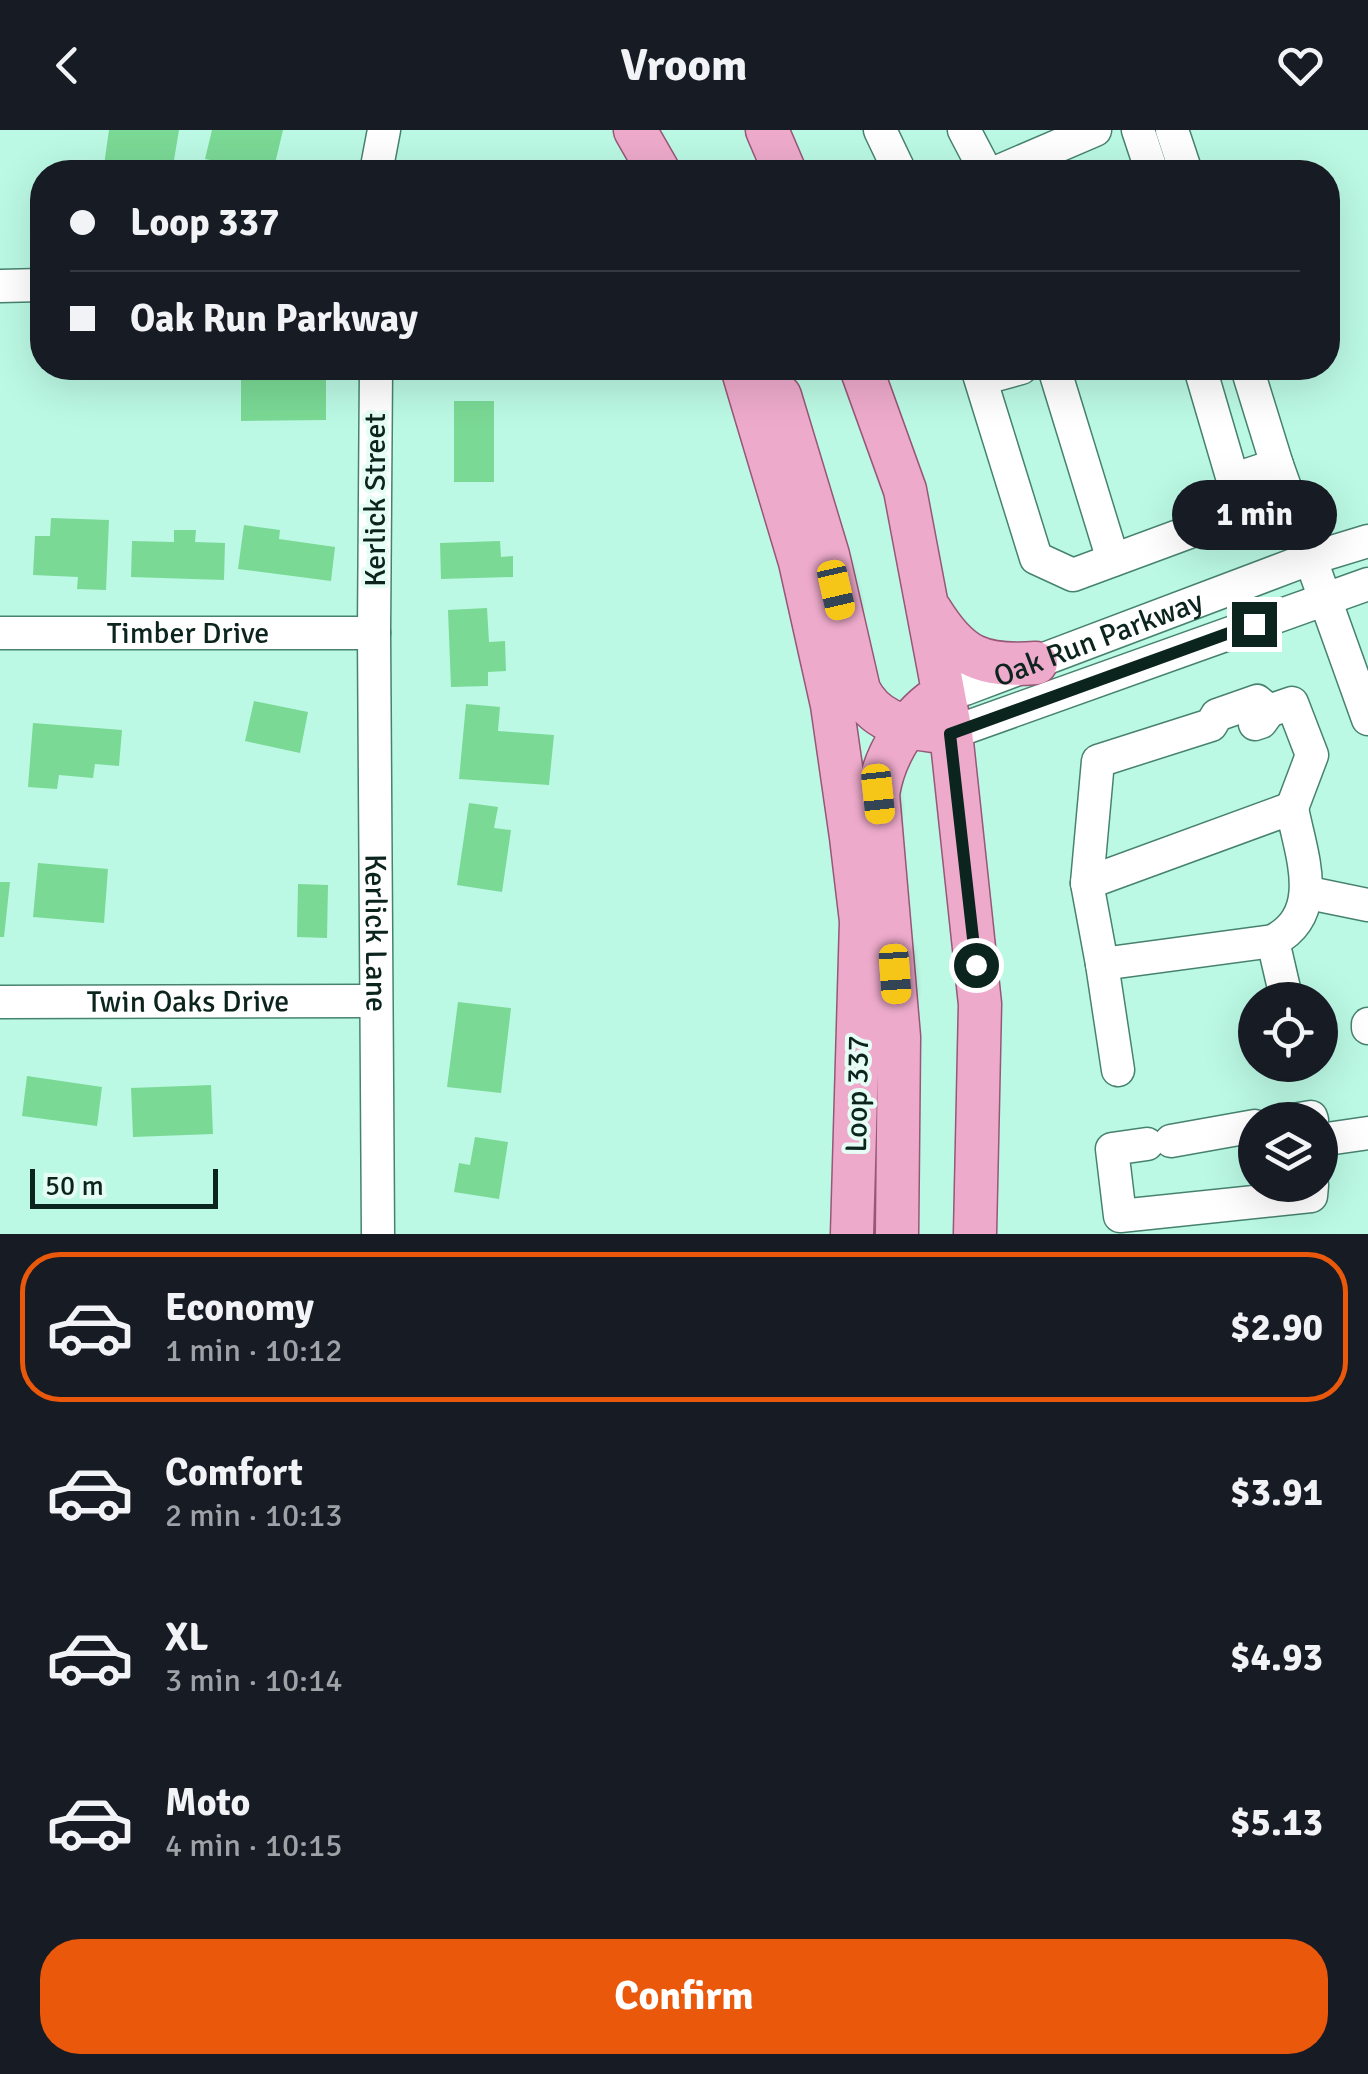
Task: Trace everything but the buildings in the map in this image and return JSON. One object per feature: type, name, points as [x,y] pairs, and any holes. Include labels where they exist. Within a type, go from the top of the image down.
[{"type":"main road","points":[[635,130],[651,160]]},
{"type":"main road","points":[[664,130],[680,160]]},
{"type":"main road","points":[[767,130],[779,160]]},
{"type":"main road","name":"Loop 337","points":[[746,380],[800,562],[832,706],[849,820],[861,922],[852,1234]]},
{"type":"main road","points":[[774,380],[811,492],[859,690],[868,708],[908,727]]},
{"type":"main road","points":[[865,380],[905,490],[947,714],[980,1004],[976,1234]]},
{"type":"main road","points":[[926,602],[946,636],[970,656],[1002,666],[1036,663]]},
{"type":"main road","points":[[897,1234],[899,1038],[878,794],[882,771],[908,727],[931,701],[947,714]]},
{"type":"street","points":[[378,160],[384,130]]},
{"type":"street","points":[[880,130],[894,160]]},
{"type":"street","points":[[964,130],[980,160]]},
{"type":"street","points":[[1025,160],[1095,130]]},
{"type":"street","points":[[1138,130],[1148,160]]},
{"type":"street","points":[[1172,130],[1182,160]]},
{"type":"street","points":[[0,286],[30,286]]},
{"type":"street","name":"Kerlick Street","points":[[374,633],[376,380]]},
{"type":"street","points":[[981,380],[1036,558],[1073,574],[1212,524],[1254,475],[1248,380]]},
{"type":"street","points":[[1058,380],[1113,560]]},
{"type":"street","points":[[1206,380],[1254,475],[1309,559],[1323,599],[1360,672],[1368,719]]},
{"type":"street","points":[[1221,380],[1254,475]]},
{"type":"street","name":"Oak Run Parkway","points":[[947,714],[1036,663],[1368,540]]},
{"type":"street","name":"Oak Run Parkway","points":[[947,714],[1368,584]]},
{"type":"street","name":"Timber Drive","points":[[0,634],[374,633]]},
{"type":"street","name":"Kerlick Lane","points":[[374,633],[378,1234]]},
{"type":"street","points":[[1102,964],[1272,941],[1289,933],[1309,893],[1292,808],[1312,755],[1292,703],[1268,711],[1261,722],[1223,734],[1211,725],[1098,761],[1087,884],[1118,1070]]},
{"type":"street","points":[[1087,884],[1292,808]]},
{"type":"street","points":[[1309,893],[1368,905]]},
{"type":"street","points":[[1272,941],[1282,982]]},
{"type":"street","name":"Twin Oaks Drive","points":[[0,1002],[375,1000]]},
{"type":"street","points":[[1238,1129],[1112,1150],[1120,1216],[1254,1202]]},
{"type":"street","points":[[1338,1137],[1368,1133]]},
{"type":"route","points":[[976,965],[950,734],[1254,624]]}]
